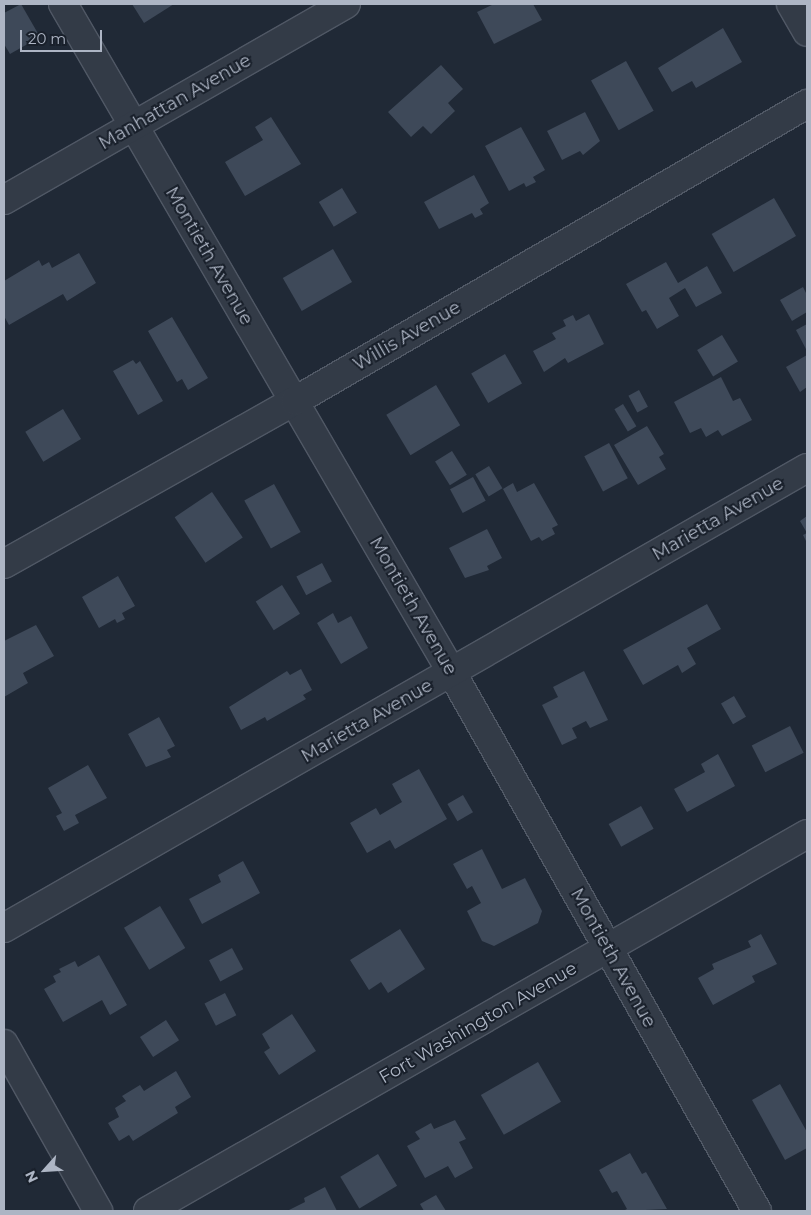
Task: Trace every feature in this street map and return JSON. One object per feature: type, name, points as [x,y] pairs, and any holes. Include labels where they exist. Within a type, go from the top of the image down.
[{"type":"street","name":"Montieth Avenue","points":[[63,4],[452,673],[610,948],[757,1211]]},
{"type":"street","name":"Manhattan Avenue","points":[[4,200],[346,4]]},
{"type":"street","points":[[791,4],[807,32]]},
{"type":"street","name":"Willis Avenue","points":[[4,564],[294,401],[807,104]]},
{"type":"street","name":"Marietta Avenue","points":[[4,928],[807,468]]},
{"type":"street","name":"Fort Washington Avenue","points":[[148,1211],[807,834]]},
{"type":"street","points":[[4,1044],[98,1211]]},
{"type":"building","points":[[21,4],[40,37],[10,54],[4,44],[4,13]]},
{"type":"building","points":[[132,4],[174,4],[144,23]]},
{"type":"building","points":[[494,4],[533,4],[542,20],[494,44],[477,12]]},
{"type":"building","points":[[723,28],[742,62],[696,88],[692,81],[672,92],[658,68]]},
{"type":"building","points":[[626,61],[654,111],[619,130],[591,80]]},
{"type":"building","points":[[441,65],[463,89],[448,103],[455,111],[431,134],[423,126],[411,137],[388,112]]},
{"type":"building","points":[[585,112],[600,141],[583,155],[580,151],[562,160],[547,131]]},
{"type":"building","points":[[271,117],[301,164],[245,196],[225,162],[263,140],[255,127]]},
{"type":"building","points":[[521,127],[545,170],[533,177],[536,182],[526,187],[524,183],[509,191],[485,146]]},
{"type":"building","points":[[474,175],[489,203],[480,209],[483,214],[475,218],[472,213],[439,229],[424,202]]},
{"type":"building","points":[[342,188],[357,213],[334,227],[319,202]]},
{"type":"building","points":[[774,198],[796,236],[734,272],[712,234]]},
{"type":"building","points":[[333,249],[352,282],[302,311],[283,278]]},
{"type":"building","points":[[79,253],[96,283],[67,301],[63,294],[9,325],[4,316],[4,281],[39,260],[42,266],[49,262],[52,268]]},
{"type":"building","points":[[666,262],[678,283],[707,266],[722,293],[696,307],[685,288],[669,298],[679,316],[657,329],[646,310],[642,312],[626,284]]},
{"type":"building","points":[[803,287],[807,295],[807,312],[792,321],[780,300]]},
{"type":"building","points":[[589,314],[604,344],[568,363],[565,358],[544,372],[533,351],[556,339],[552,333],[566,326],[563,320],[573,315],[576,321]]},
{"type":"building","points":[[172,317],[208,378],[188,390],[182,379],[177,382],[148,331]]},
{"type":"building","points":[[807,324],[807,351],[796,330]]},
{"type":"building","points":[[722,335],[738,362],[713,377],[697,350]]},
{"type":"building","points":[[505,354],[522,383],[488,403],[471,374]]},
{"type":"building","points":[[807,355],[807,387],[800,392],[786,367]]},
{"type":"building","points":[[133,360],[136,364],[140,361],[163,401],[138,415],[113,371]]},
{"type":"building","points":[[721,377],[733,401],[740,398],[752,420],[722,436],[718,430],[706,437],[701,428],[690,433],[674,402]]},
{"type":"building","points":[[436,385],[460,425],[410,455],[386,415]]},
{"type":"building","points":[[639,390],[648,407],[637,412],[628,396]]},
{"type":"building","points":[[623,404],[636,426],[628,431],[614,409]]},
{"type":"building","points":[[63,409],[81,439],[43,462],[25,432]]},
{"type":"building","points":[[647,426],[664,454],[659,457],[666,469],[638,485],[614,445]]},
{"type":"building","points":[[609,443],[628,478],[603,491],[584,456]]},
{"type":"building","points":[[452,451],[467,475],[450,485],[435,462]]},
{"type":"building","points":[[489,466],[502,488],[489,497],[475,474]]},
{"type":"building","points":[[473,477],[486,501],[463,513],[450,489]]},
{"type":"building","points":[[513,483],[517,492],[534,483],[558,525],[552,528],[555,534],[542,541],[539,537],[531,541],[503,489]]},
{"type":"building","points":[[274,484],[301,532],[271,549],[244,500]]},
{"type":"building","points":[[212,492],[243,538],[205,563],[175,517]]},
{"type":"building","points":[[807,516],[807,533],[800,521]]},
{"type":"building","points":[[487,529],[502,558],[487,566],[489,570],[465,578],[449,548]]},
{"type":"building","points":[[807,533],[807,543],[803,535]]},
{"type":"building","points":[[322,563],[332,582],[306,595],[296,577]]},
{"type":"building","points":[[118,576],[135,606],[122,613],[125,619],[117,623],[115,619],[99,628],[82,597]]},
{"type":"building","points":[[282,585],[300,614],[274,630],[256,601]]},
{"type":"building","points":[[707,604],[721,629],[687,648],[696,664],[682,673],[678,665],[643,685],[623,650]]},
{"type":"building","points":[[333,613],[338,623],[351,616],[368,648],[341,664],[317,623]]},
{"type":"building","points":[[36,625],[54,656],[23,673],[28,683],[4,697],[4,641]]},
{"type":"building","points":[[301,669],[312,690],[303,695],[306,699],[267,721],[265,717],[241,730],[229,707],[287,671],[290,675]]},
{"type":"building","points":[[584,671],[608,720],[590,728],[586,721],[572,728],[577,738],[562,745],[542,705],[558,697],[553,687]]},
{"type":"building","points":[[734,696],[746,717],[733,724],[721,704]]},
{"type":"building","points":[[159,717],[175,746],[167,750],[171,757],[146,767],[128,734]]},
{"type":"building","points":[[790,726],[804,753],[765,772],[752,746]]},
{"type":"building","points":[[718,754],[735,786],[687,812],[674,789],[705,772],[701,764]]},
{"type":"building","points":[[88,765],[107,798],[75,815],[79,823],[64,831],[56,816],[62,813],[48,788]]},
{"type":"building","points":[[419,769],[447,819],[395,849],[390,840],[367,853],[350,823],[376,808],[380,815],[402,802],[392,784]]},
{"type":"building","points":[[463,795],[473,812],[457,821],[447,804]]},
{"type":"building","points":[[641,806],[654,829],[621,847],[609,824]]},
{"type":"building","points":[[482,849],[502,889],[525,878],[542,911],[538,923],[494,946],[482,941],[467,911],[481,903],[472,886],[467,889],[453,864]]},
{"type":"building","points":[[243,861],[260,893],[202,924],[189,899],[221,882],[218,875]]},
{"type":"building","points":[[160,906],[185,948],[149,970],[124,928]]},
{"type":"building","points":[[400,929],[425,969],[388,993],[381,982],[369,990],[350,960]]},
{"type":"building","points":[[761,934],[777,964],[752,976],[755,982],[713,1005],[698,978],[714,969],[712,964],[751,947],[748,941]]},
{"type":"building","points":[[232,948],[243,969],[220,981],[209,960]]},
{"type":"building","points":[[99,955],[127,1005],[110,1015],[102,1000],[63,1022],[44,989],[56,982],[53,976],[61,972],[59,969],[75,961],[78,967]]},
{"type":"building","points":[[225,993],[236,1015],[216,1026],[205,1003]]},
{"type":"building","points":[[292,1014],[316,1051],[279,1075],[264,1052],[270,1048],[262,1034]]},
{"type":"building","points":[[166,1020],[179,1040],[153,1057],[140,1037]]},
{"type":"building","points":[[538,1062],[561,1102],[504,1135],[481,1095]]},
{"type":"building","points":[[176,1071],[191,1097],[175,1107],[178,1113],[133,1141],[129,1135],[119,1141],[108,1123],[119,1117],[115,1108],[126,1101],[122,1096],[140,1085],[144,1091]]},
{"type":"building","points":[[780,1084],[807,1132],[807,1148],[785,1160],[752,1100]]},
{"type":"building","points":[[455,1120],[466,1139],[459,1142],[473,1168],[455,1178],[448,1166],[425,1178],[407,1146],[420,1139],[415,1132],[431,1123],[434,1129]]},
{"type":"building","points":[[630,1153],[642,1174],[646,1172],[667,1209],[623,1211],[627,1209],[617,1191],[612,1193],[599,1170]]},
{"type":"building","points":[[378,1154],[397,1186],[359,1208],[340,1177]]},
{"type":"building","points":[[325,1187],[337,1211],[287,1211],[305,1202],[304,1198]]},
{"type":"building","points":[[436,1195],[446,1211],[424,1211],[420,1204]]}]
